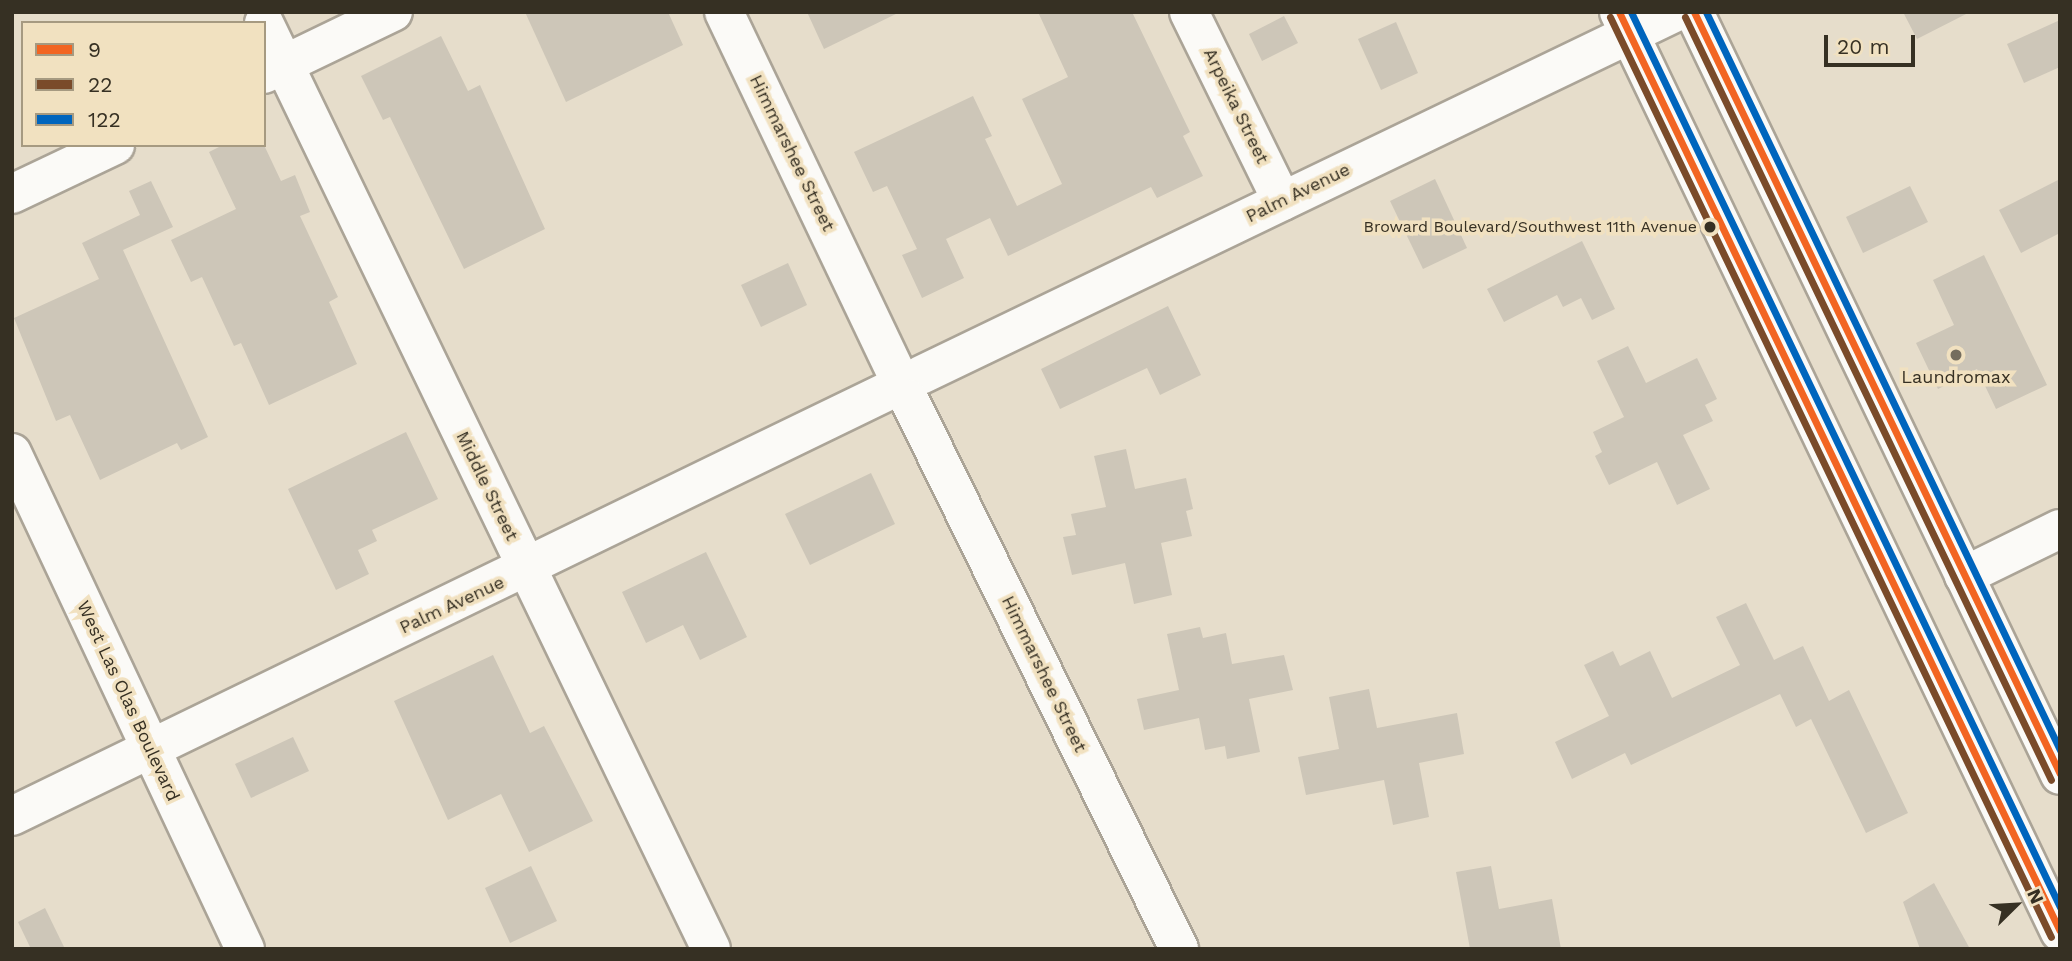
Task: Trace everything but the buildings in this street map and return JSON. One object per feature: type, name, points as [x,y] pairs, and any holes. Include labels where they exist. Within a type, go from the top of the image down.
[{"type":"street","points":[[274,69],[393,12]]},
{"type":"street","name":"Himmarshee Street","points":[[724,12],[1179,949]]},
{"type":"street","name":"Arpeika Street","points":[[1189,12],[1282,201]]},
{"type":"street","name":"Palm Avenue","points":[[12,816],[528,569],[1282,201],[1624,23],[1676,12]]},
{"type":"street","points":[[1694,12],[2060,775]]},
{"type":"street","points":[[1624,23],[2060,932]]},
{"type":"street","name":"Middle Street","points":[[266,32],[274,69],[528,569],[711,949]]},
{"type":"street","points":[[12,194],[111,147]]},
{"type":"street","name":"West Las Olas Boulevard","points":[[12,453],[245,949]]},
{"type":"street","points":[[1964,576],[2060,529]]},
{"type":"transit line","name":"9","points":[[1619,12],[2060,931]]},
{"type":"transit line","name":"122","points":[[1631,12],[2060,907]]},
{"type":"transit line","name":"9","points":[[1694,12],[2060,774]]},
{"type":"transit line","name":"122","points":[[1706,12],[2060,750]]},
{"type":"transit line","name":"22","points":[[1610,17],[2051,937]]},
{"type":"transit line","name":"22","points":[[1685,17],[2051,780]]},
{"type":"place","name":"Broward Boulevard/Southwest 11th Avenue","points":[[1710,227]]},
{"type":"place","name":"Laundromax","points":[[1956,355]]}]
